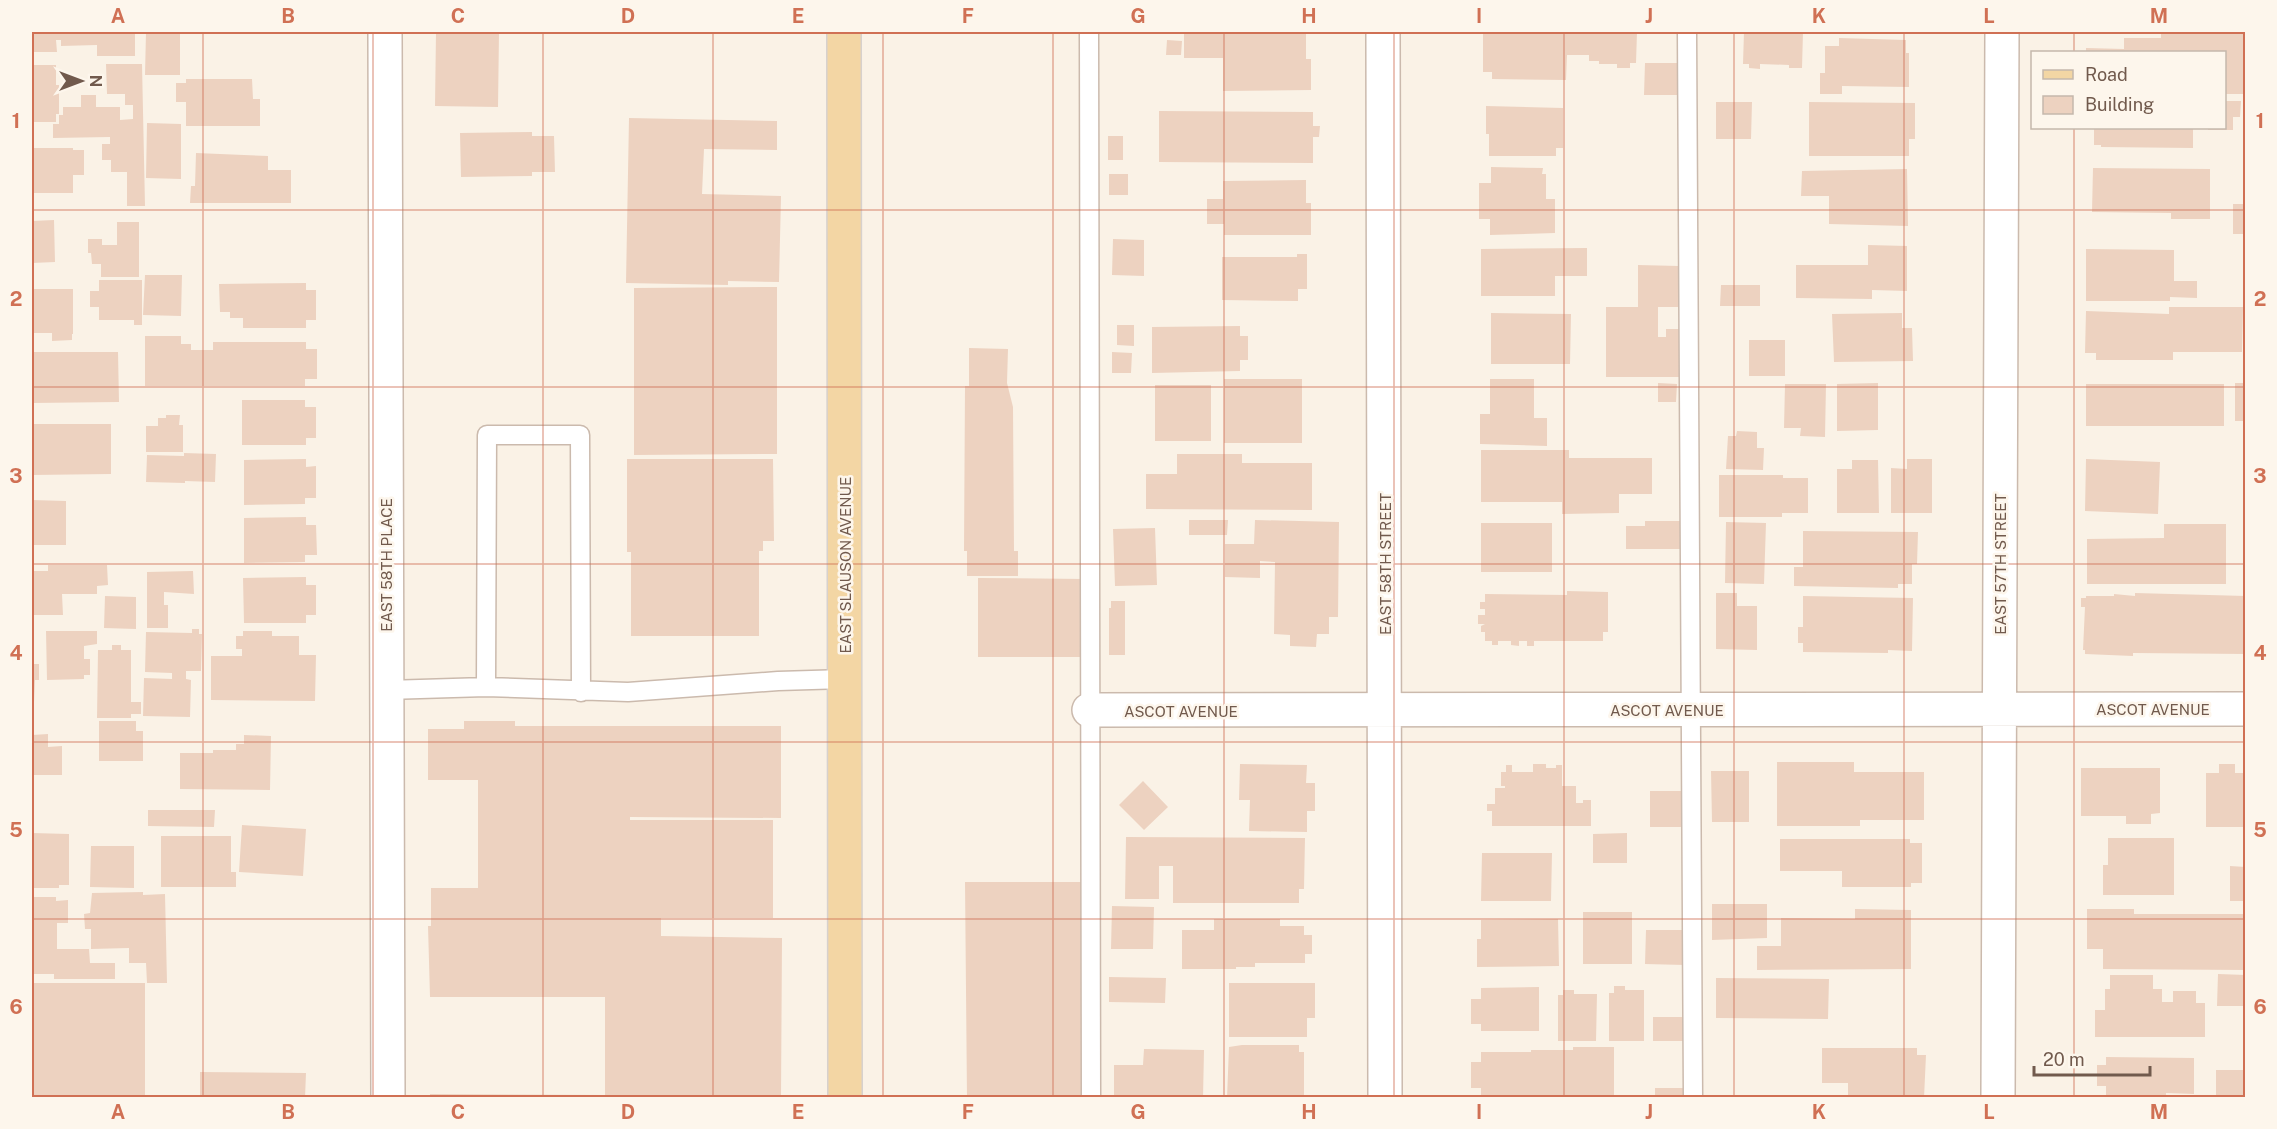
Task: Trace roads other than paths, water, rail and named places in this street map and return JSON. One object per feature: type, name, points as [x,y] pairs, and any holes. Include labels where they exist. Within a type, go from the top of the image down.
[{"type":"main road","name":"EAST SLAUSON AVENUE","points":[[844,32],[845,1098]]},
{"type":"street","name":"EAST 58TH PLACE","points":[[385,32],[388,1098]]},
{"type":"street","name":"EAST 58TH STREET","points":[[1383,32],[1385,1098]]},
{"type":"street","name":"EAST 57TH STREET","points":[[1998,1098],[2002,32]]},
{"type":"street","name":"ASCOT AVENUE","points":[[1089,710],[1385,712],[1999,708],[2246,709]]},
{"type":"lane","points":[[1089,32],[1091,1098]]},
{"type":"lane","points":[[1687,32],[1693,1098]]},
{"type":"lane","points":[[486,687],[487,435],[580,435],[581,692]]},
{"type":"lane","points":[[387,690],[486,687],[628,692],[778,681],[845,679]]}]
